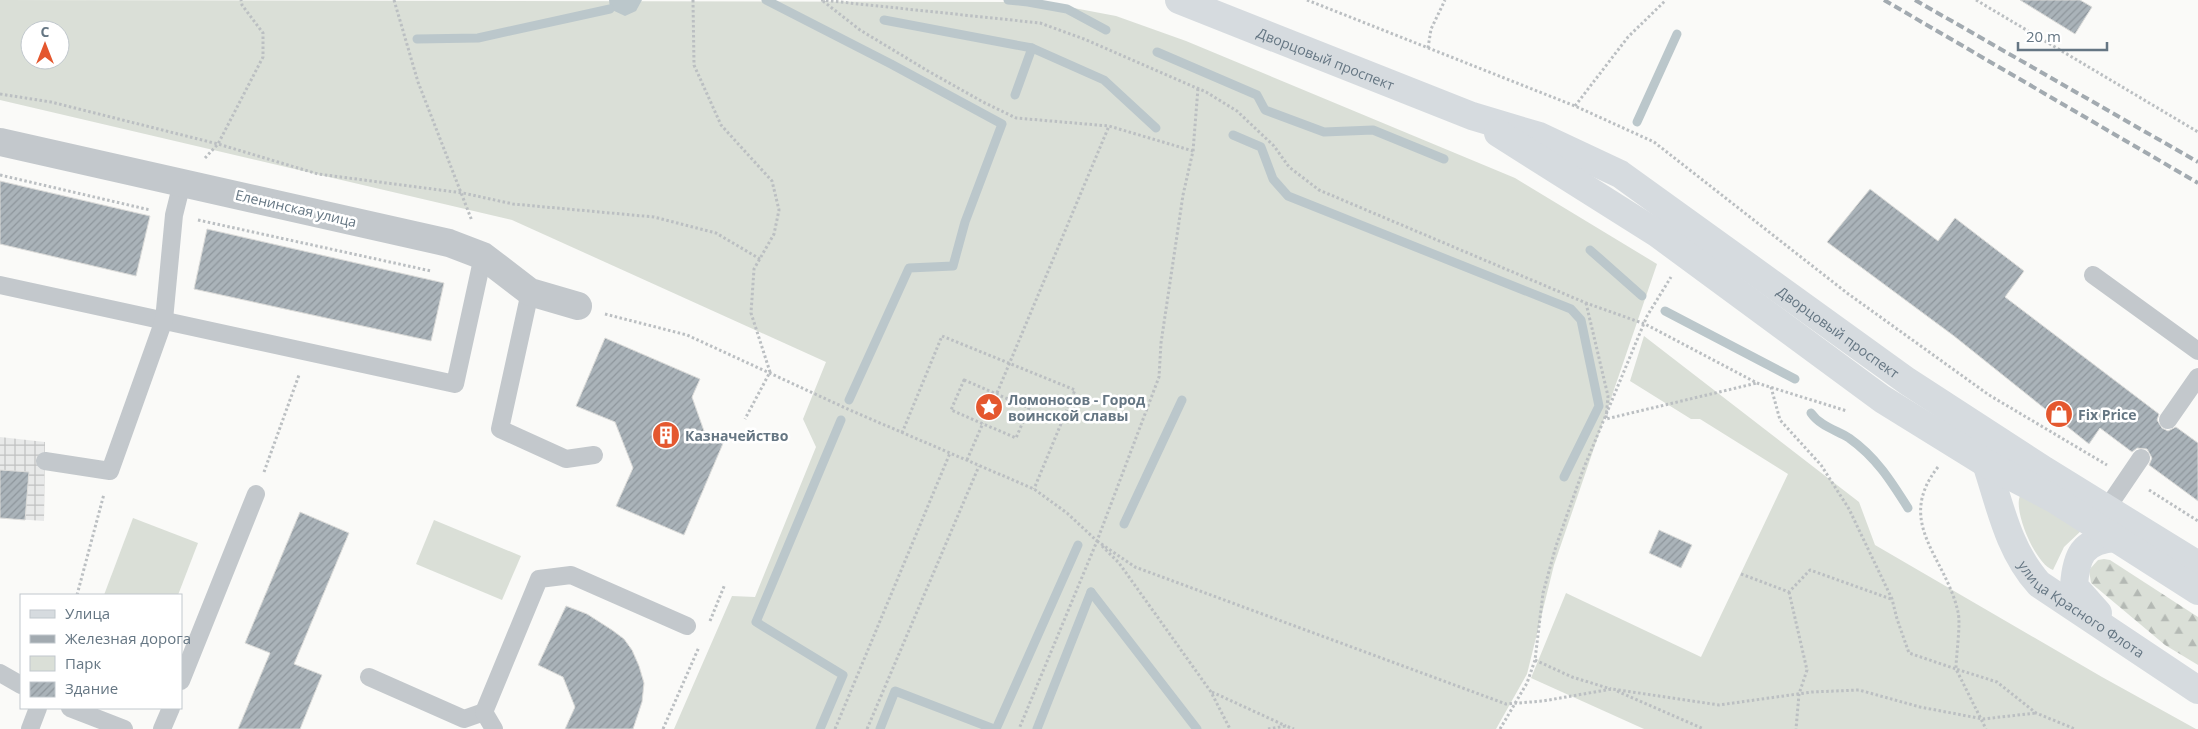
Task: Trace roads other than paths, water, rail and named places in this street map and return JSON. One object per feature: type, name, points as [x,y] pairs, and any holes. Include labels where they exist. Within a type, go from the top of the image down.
[{"type":"main road","name":"Дворцовый проспект","points":[[1179,0],[1472,116],[1539,136],[1620,174],[1907,381],[2044,470],[2198,565]]},
{"type":"main road","name":"Дворцовый проспект","points":[[1472,116],[1658,234],[1882,399],[1994,468],[2054,499],[2198,591]]},
{"type":"main road","points":[[1971,422],[1994,468],[1997,482],[1996,502]]},
{"type":"main road","name":"улица Красного Флота","points":[[1955,445],[1996,502],[2017,553],[2026,569],[2040,584],[2198,690]]},
{"type":"main road","points":[[1994,468],[2020,465],[2044,470]]},
{"type":"main road","points":[[2115,538],[2100,539],[2088,546],[2081,554],[2076,563],[2074,586],[2130,646]]},
{"type":"street","name":"Еленинская улица","points":[[0,142],[449,243],[480,268],[530,292],[578,306]]},
{"type":"lane","points":[[45,461],[110,471],[164,320],[174,215],[182,183]]},
{"type":"lane","points":[[0,286],[454,384],[480,268]]},
{"type":"lane","points":[[2093,275],[2198,351]]},
{"type":"lane","points":[[530,292],[500,429],[566,459],[594,455]]},
{"type":"lane","points":[[2168,420],[2198,377]]},
{"type":"lane","points":[[2107,508],[2141,458]]},
{"type":"lane","points":[[182,679],[256,494]]},
{"type":"lane","points":[[369,677],[464,719],[484,712],[539,578],[572,575],[687,626]]},
{"type":"lane","points":[[0,673],[20,684]]},
{"type":"lane","points":[[30,729],[38,709]]},
{"type":"lane","points":[[73,709],[124,729]]},
{"type":"lane","points":[[162,729],[171,709]]},
{"type":"lane","points":[[484,712],[494,729]]},
{"type":"waterway","points":[[766,0],[1002,124],[965,222],[953,266],[909,268],[849,400]]},
{"type":"waterway","points":[[1008,0],[1067,9],[1106,30]]},
{"type":"waterway","points":[[417,39],[478,38],[610,9]]},
{"type":"waterway","points":[[884,20],[1032,48],[1104,80],[1156,128]]},
{"type":"waterway","points":[[1637,122],[1677,34]]},
{"type":"waterway","points":[[1015,95],[1032,48]]},
{"type":"waterway","points":[[1157,52],[1257,95],[1265,110],[1324,132],[1373,130],[1444,159]]},
{"type":"waterway","points":[[1233,135],[1261,147],[1273,179],[1288,196],[1571,309],[1581,320],[1599,406],[1564,477]]},
{"type":"waterway","points":[[1590,250],[1642,296]]},
{"type":"waterway","points":[[1665,311],[1795,379]]},
{"type":"waterway","points":[[1124,524],[1182,400]]},
{"type":"waterway","points":[[1811,413],[1819,421],[1859,445],[1875,461],[1908,508]]},
{"type":"waterway","points":[[820,729],[843,675],[756,622],[841,420]]},
{"type":"waterway","points":[[996,729],[1078,545]]},
{"type":"waterway","points":[[1091,592],[1197,729]]},
{"type":"waterway","points":[[1037,729],[1091,592]]},
{"type":"waterway","points":[[880,729],[895,691],[994,729]]},
{"type":"railway","points":[[1884,0],[2198,183]]},
{"type":"railway","points":[[1915,0],[2198,162]]},
{"type":"place","name":"Ломоносов - Город воинской славы","points":[[989,407]]},
{"type":"place","name":"Fix Price","points":[[2059,414]]},
{"type":"place","name":"Казначейство","points":[[666,435]]}]
